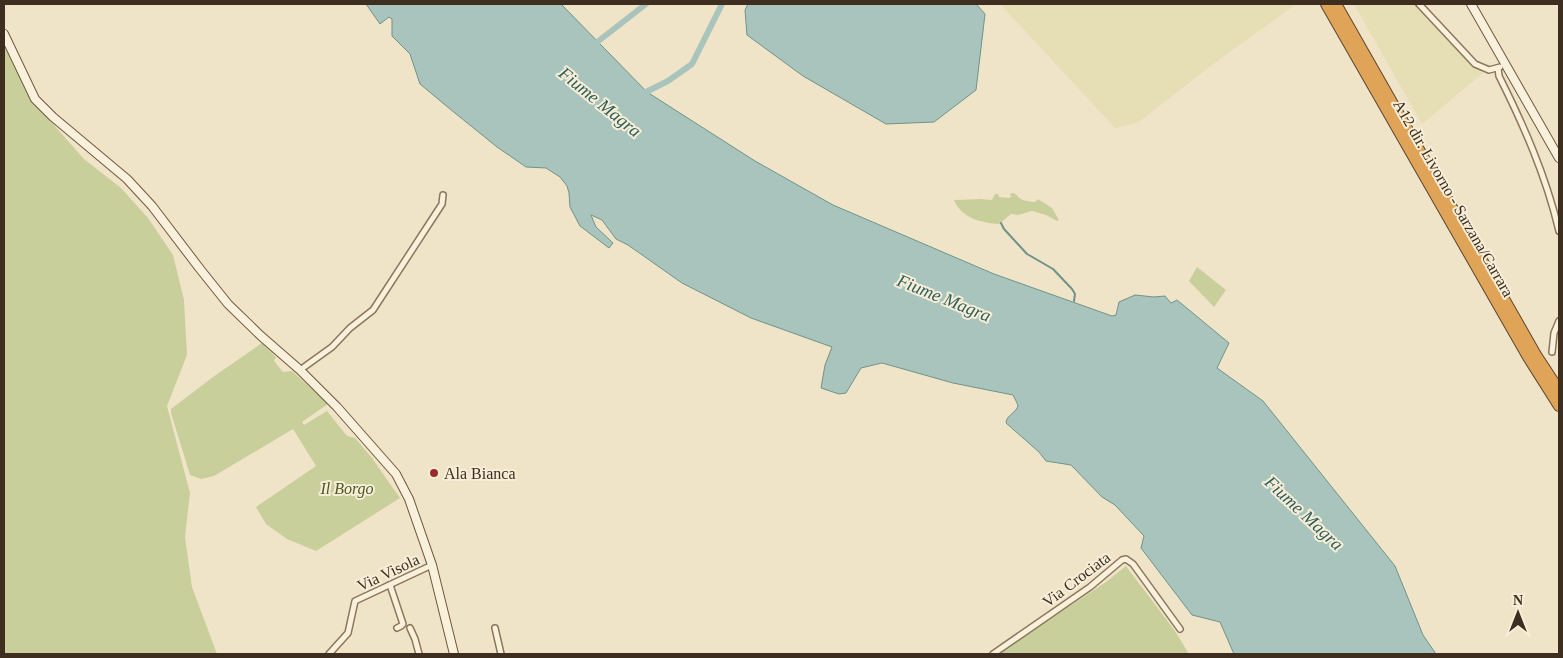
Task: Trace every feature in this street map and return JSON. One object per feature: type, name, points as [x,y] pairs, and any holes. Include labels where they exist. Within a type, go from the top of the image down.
[{"type":"highway","name":"A12 dir. Livorno - Sarzana/Carrara","points":[[1326,4],[1528,358],[1559,406]]},
{"type":"highway","points":[[1336,4],[1536,354],[1559,390]]},
{"type":"main road","points":[[1471,4],[1501,66],[1559,158]]},
{"type":"main road","points":[[4,34],[35,99],[53,117],[127,179],[152,206],[228,304],[337,407],[396,474],[409,498],[432,565],[454,654]]},
{"type":"street","points":[[1419,4],[1475,64],[1490,70],[1501,66]]},
{"type":"street","points":[[1501,66],[1499,76],[1527,132],[1551,198],[1559,231]]},
{"type":"street","points":[[300,370],[332,347],[350,328],[373,310],[442,204],[443,196]]},
{"type":"street","points":[[1552,352],[1554,334],[1559,321]]},
{"type":"street","name":"Via Crociata","points":[[993,654],[1090,587],[1122,560],[1126,559],[1133,564],[1180,629]]},
{"type":"street","name":"Via Visola","points":[[329,654],[348,633],[355,601],[432,565]]},
{"type":"street","points":[[390,585],[402,624],[402,626],[397,628]]},
{"type":"street","points":[[410,628],[416,639],[419,654]]},
{"type":"street","points":[[495,628],[501,654]]},
{"type":"shaded area","points":[[1000,4],[1296,4],[1204,71],[1139,122],[1115,128]]},
{"type":"shaded area","points":[[1354,4],[1418,4],[1483,73],[1422,124]]},
{"type":"green space","points":[[4,46],[37,106],[84,159],[121,188],[148,218],[173,255],[184,300],[187,355],[167,406],[190,493],[185,537],[192,587],[217,654],[4,654]]},
{"type":"green space","points":[[1013,193],[1026,201],[1035,202],[1038,199],[1052,208],[1059,220],[1057,221],[1032,211],[1018,215],[1011,214],[999,224],[986,222],[967,215],[957,206],[954,200],[992,200],[995,194],[998,194],[999,197],[1009,198],[1011,197],[1010,194]]},
{"type":"green space","points":[[1197,267],[1226,290],[1214,307],[1189,281]]},
{"type":"green space","name":"Il Borgo","points":[[262,343],[276,357],[274,361],[283,372],[292,371],[328,404],[302,422],[304,425],[327,411],[347,436],[355,438],[372,458],[400,498],[316,551],[287,539],[266,524],[256,507],[316,466],[293,429],[214,476],[201,479],[190,475],[171,413],[171,409]]},
{"type":"green space","points":[[1126,566],[1175,631],[1189,654],[998,654],[1106,582]]},
{"type":"water","name":"Fiume Magra","points":[[366,4],[561,4],[647,92],[755,161],[833,205],[994,274],[1112,316],[1116,315],[1119,302],[1135,295],[1165,296],[1171,303],[1177,300],[1229,343],[1217,368],[1263,401],[1395,566],[1423,635],[1436,654],[1234,654],[1220,622],[1192,615],[1141,548],[1144,536],[1115,505],[1102,497],[1071,465],[1046,461],[1039,452],[1006,423],[1006,420],[1016,410],[1018,405],[1013,395],[953,383],[882,363],[861,368],[846,393],[839,394],[821,388],[825,365],[832,347],[751,318],[682,283],[628,245],[616,239],[602,220],[591,215],[596,227],[613,243],[609,248],[580,226],[570,207],[567,186],[560,177],[546,168],[526,167],[497,147],[420,84],[410,54],[392,36],[392,19],[389,17],[380,24]]},
{"type":"water","points":[[748,4],[976,4],[985,14],[976,90],[934,122],[886,124],[803,76],[747,35],[745,10]]},
{"type":"waterway","points":[[592,46],[646,4]]},
{"type":"waterway","points":[[640,95],[668,81],[692,64],[722,4]]},
{"type":"waterway","points":[[1001,223],[1004,229],[1027,254],[1053,269],[1072,289],[1075,294],[1074,301]]},
{"type":"place","name":"Ala Bianca","points":[[434,473]]}]
